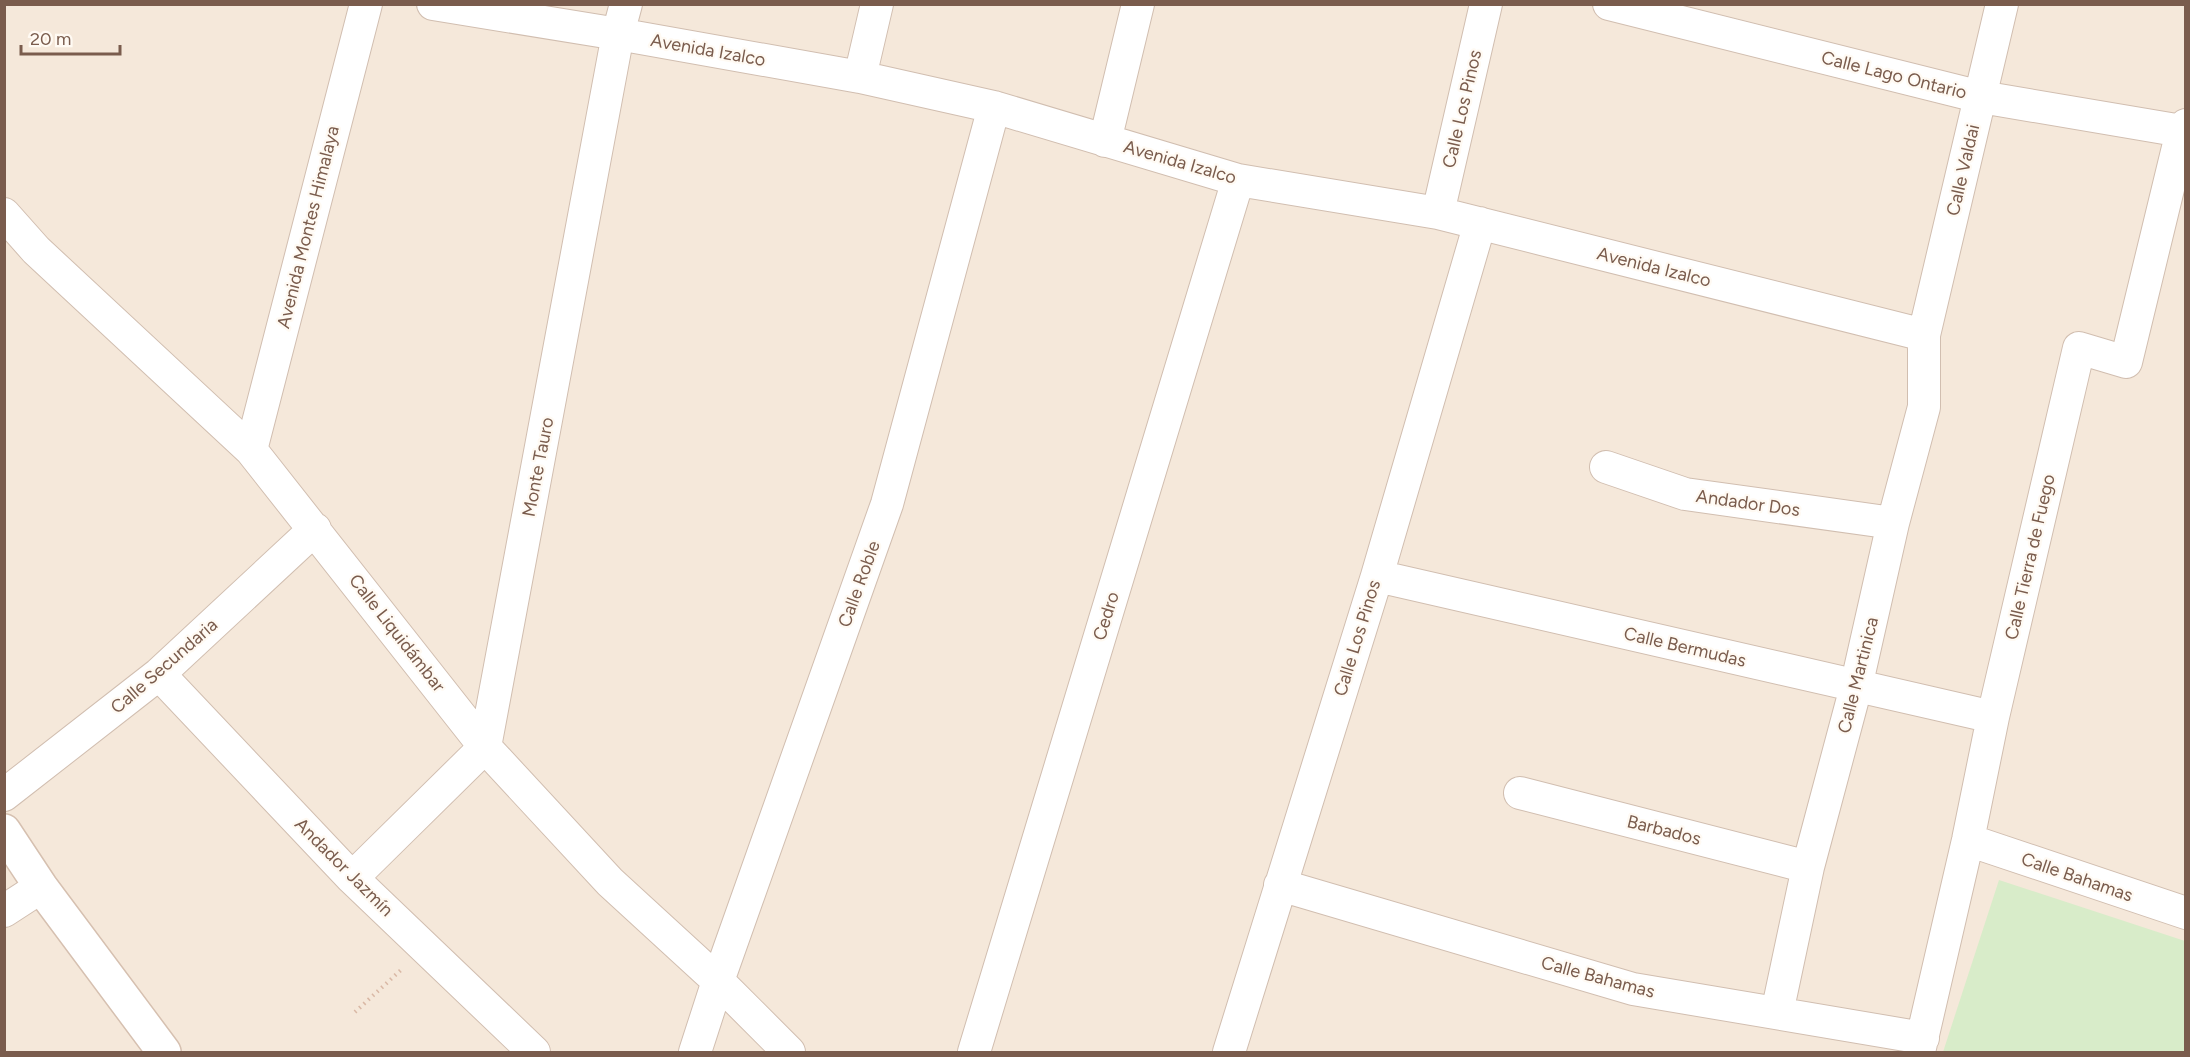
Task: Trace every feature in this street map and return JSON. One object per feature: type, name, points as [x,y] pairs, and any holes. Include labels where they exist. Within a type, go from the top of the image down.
[{"type":"main road","points":[[4,831],[41,887],[164,1053]]},
{"type":"street","name":"Avenida Montes Himalaya","points":[[251,450],[366,4]]},
{"type":"street","name":"Avenida Izalco","points":[[434,4],[860,77],[994,107],[1238,180],[1438,213],[1924,335]]},
{"type":"street","name":"Monte Tauro","points":[[486,747],[618,34],[626,4]]},
{"type":"street","points":[[860,77],[877,4]]},
{"type":"street","points":[[1105,141],[1138,4]]},
{"type":"street","name":"Calle Los Pinos","points":[[1438,213],[1486,4]]},
{"type":"street","name":"Calle Lago Ontario","points":[[1609,4],[1981,97],[2184,128]]},
{"type":"street","name":"Calle Valdai","points":[[1924,335],[2002,4]]},
{"type":"street","name":"Calle Roble","points":[[695,1053],[718,981],[887,504],[994,107]]},
{"type":"street","name":"Calle Tierra de Fuego","points":[[1921,1045],[1968,840],[1993,717],[2079,348],[2126,362],[2184,128]]},
{"type":"street","name":"Cedro","points":[[974,1053],[1238,180]]},
{"type":"street","name":"Calle Liquidámbar","points":[[4,214],[36,250],[251,450],[486,747],[610,882],[718,981],[789,1053]]},
{"type":"street","name":"Calle Los Pinos","points":[[1229,1053],[1377,576],[1480,223]]},
{"type":"street","name":"Calle Martinica","points":[[1777,1013],[1808,867],[1856,687],[1893,523],[1924,406],[1924,335]]},
{"type":"street","name":"Andador Dos","points":[[1606,467],[1685,494],[1893,523]]},
{"type":"street","name":"Calle Secundaria","points":[[4,795],[159,674],[315,530]]},
{"type":"street","name":"Calle Bermudas","points":[[1377,576],[1993,717]]},
{"type":"street","name":"Andador Jazmín","points":[[159,674],[352,878],[534,1053]]},
{"type":"street","points":[[352,878],[486,747]]},
{"type":"street","name":"Barbados","points":[[1520,792],[1808,867]]},
{"type":"street","name":"Calle Bahamas","points":[[1968,840],[2186,913]]},
{"type":"street","name":"Calle Bahamas","points":[[1280,885],[1633,989],[1777,1013],[1921,1045]]},
{"type":"street","points":[[4,911],[41,887]]},
{"type":"path","points":[[356,1012],[425,948]]},
{"type":"shaded area","points":[[5,5],[2185,5],[2185,1052],[5,1052]]},
{"type":"green space","points":[[1999,880],[2185,941],[2185,1052],[1943,1052]]}]
